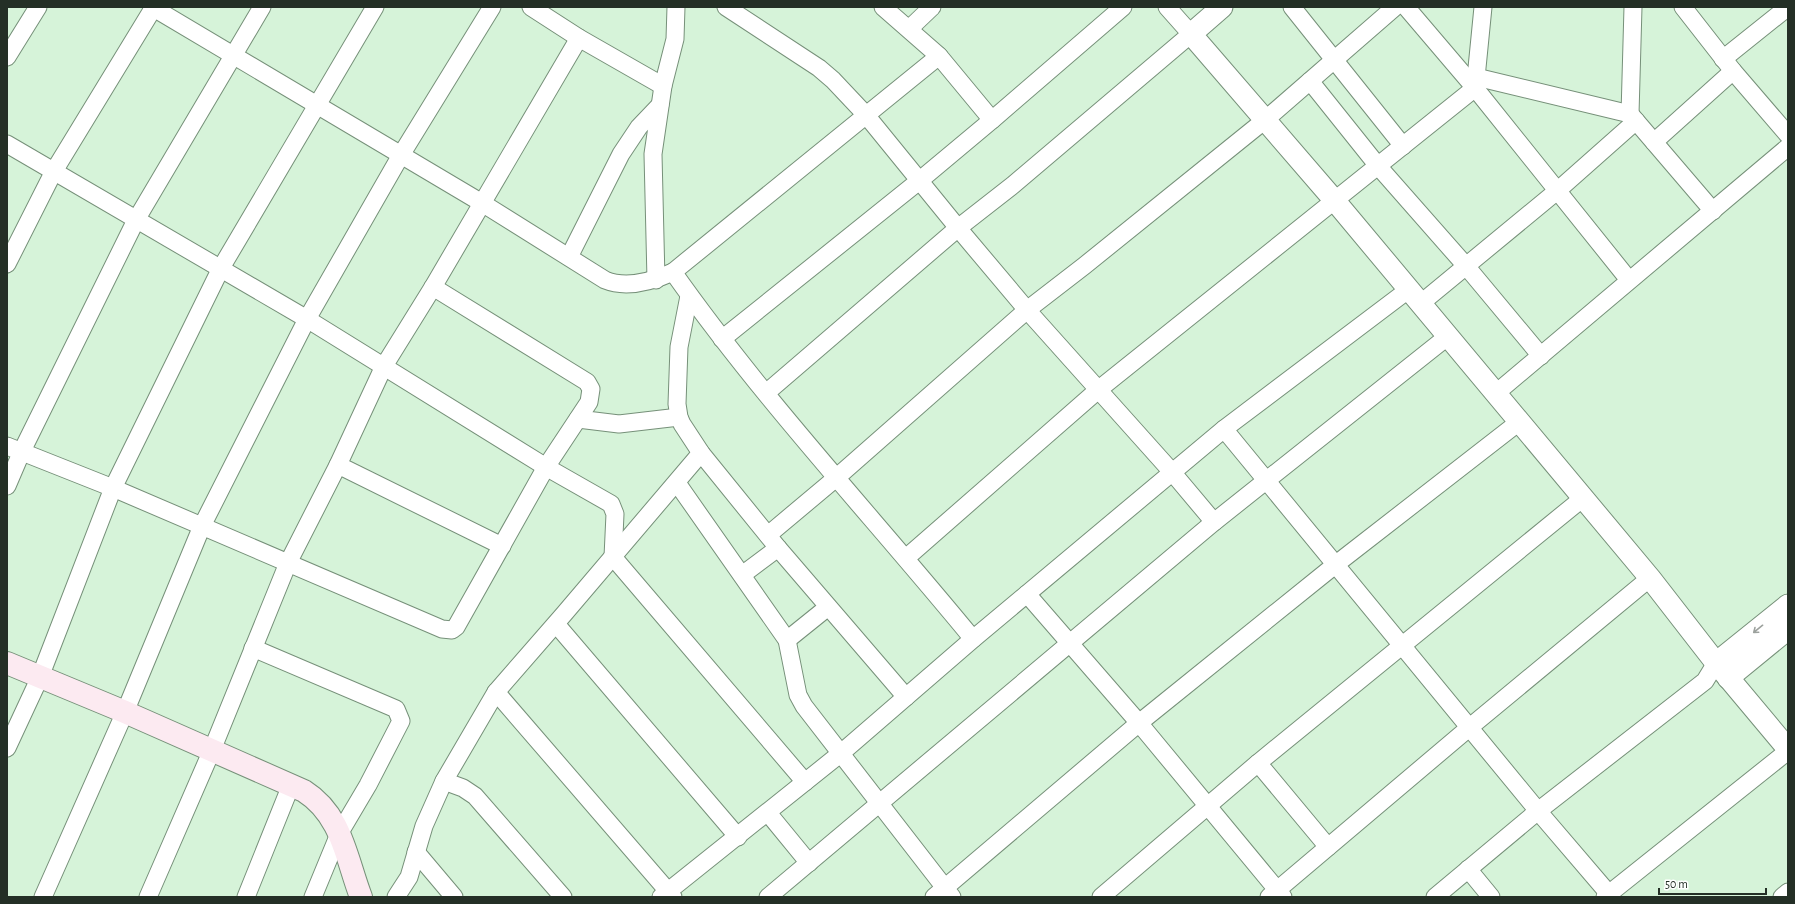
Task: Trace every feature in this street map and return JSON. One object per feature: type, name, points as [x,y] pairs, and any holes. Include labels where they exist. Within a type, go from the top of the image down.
[{"type":"main road","points":[[7,663],[212,750],[290,785],[317,799],[329,814],[339,834],[361,897]]},
{"type":"street","points":[[7,57],[38,7]]},
{"type":"street","points":[[7,264],[54,171],[153,7],[482,203],[605,280],[617,285],[656,280],[673,272],[939,56]]},
{"type":"street","points":[[7,486],[14,448],[136,220],[262,7]]},
{"type":"street","points":[[7,748],[40,677],[113,488],[221,268],[375,7]]},
{"type":"street","points":[[43,897],[125,712],[202,526],[306,319],[401,155],[492,7]]},
{"type":"street","points":[[531,7],[579,38],[663,86]]},
{"type":"street","points":[[656,280],[652,154],[663,86],[675,39],[676,7]]},
{"type":"street","points":[[726,7],[819,68],[833,80],[866,115],[1027,310],[1172,472],[1214,522]]},
{"type":"street","points":[[883,7],[939,56],[992,120]]},
{"type":"street","points":[[909,29],[932,7]]},
{"type":"street","points":[[722,339],[919,181],[1123,7]]},
{"type":"street","points":[[1167,7],[1335,201],[1447,337],[1650,578],[1722,670],[1788,750],[1607,895],[1403,644],[1335,565],[1224,429]]},
{"type":"street","points":[[766,393],[958,228],[1013,185],[1222,7]]},
{"type":"street","points":[[1292,7],[1403,146]]},
{"type":"street","points":[[742,575],[836,478],[1027,310],[1265,120],[1395,7]]},
{"type":"street","points":[[1406,7],[1476,83],[1557,191],[1629,280]]},
{"type":"street","points":[[906,558],[1098,390],[1403,146],[1476,83],[1483,7]]},
{"type":"street","points":[[496,692],[667,895],[840,754],[973,639],[1224,429],[1414,297],[1466,266],[1557,191],[1633,117],[1633,7]]},
{"type":"street","points":[[1683,7],[1728,65],[1788,135]]},
{"type":"street","points":[[1654,142],[1728,65],[1788,7]]},
{"type":"street","points":[[148,897],[212,750],[288,563],[338,465],[384,366],[433,287],[579,38]]},
{"type":"street","points":[[1310,81],[1378,166],[1466,266],[1541,356]]},
{"type":"street","points":[[1476,83],[1633,117],[1713,211]]},
{"type":"street","points":[[569,257],[621,154],[639,127],[660,105]]},
{"type":"street","points":[[7,144],[221,268],[384,366],[546,467],[611,504],[614,508],[615,514],[613,557],[806,782]]},
{"type":"street","points":[[1495,394],[1788,147]]},
{"type":"street","points":[[673,272],[722,339],[766,393],[973,639]]},
{"type":"street","points":[[14,448],[113,488],[448,631],[456,627],[546,467],[589,402],[591,389],[587,382],[433,287]]},
{"type":"street","points":[[690,296],[679,347],[677,404],[678,417],[688,436],[773,542],[906,697]]},
{"type":"street","points":[[768,897],[1214,522],[1447,337]]},
{"type":"street","points":[[578,419],[619,424],[678,417]]},
{"type":"street","points":[[677,483],[787,640],[798,695],[840,754],[880,804],[944,894],[1140,723],[1335,565],[1519,422]]},
{"type":"street","points":[[396,897],[409,877],[424,826],[444,781],[496,692],[702,453]]},
{"type":"street","points":[[338,465],[502,546]]},
{"type":"street","points":[[1101,897],[1258,763],[1583,498]]},
{"type":"street","points":[[1027,594],[1140,723],[1276,895],[1328,847],[1650,578]]},
{"type":"street","points":[[1722,670],[1788,605]]},
{"type":"street","points":[[787,640],[828,607]]},
{"type":"street","points":[[556,624],[738,837]]},
{"type":"street","points":[[1435,897],[1538,811],[1705,681],[1788,629]]},
{"type":"street","points":[[253,648],[396,709],[401,721],[368,785],[339,834],[313,897]]},
{"type":"street","points":[[1258,763],[1328,847]]},
{"type":"street","points":[[444,781],[463,788],[475,796],[563,897]]},
{"type":"street","points":[[246,897],[290,785]]},
{"type":"street","points":[[768,813],[809,862]]},
{"type":"street","points":[[416,852],[454,897]]},
{"type":"street","points":[[1468,870],[1491,897]]},
{"type":"street","points":[[1782,897],[1788,892]]}]
